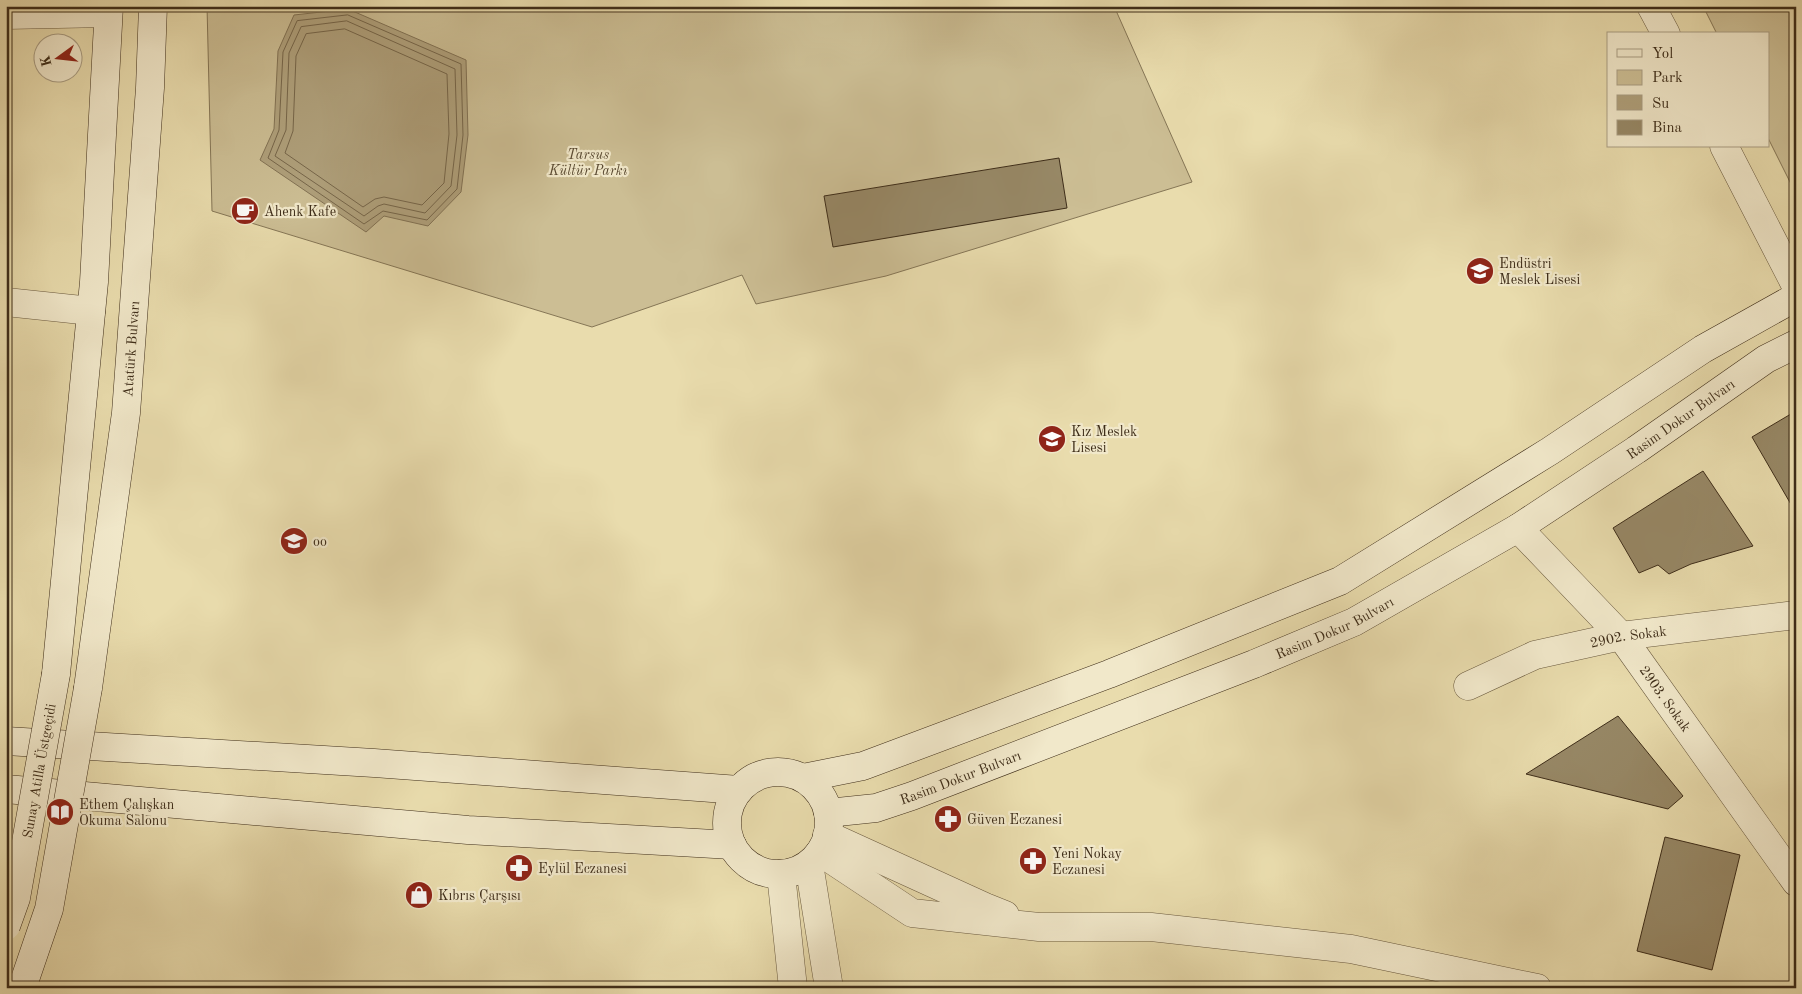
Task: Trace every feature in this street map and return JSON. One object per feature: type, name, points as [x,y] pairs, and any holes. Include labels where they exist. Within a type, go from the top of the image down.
[{"type":"main road","name":"Atatürk Bulvarı","points":[[22,988],[49,909],[88,688],[126,413],[150,88],[153,6]]},
{"type":"main road","points":[[1651,6],[1665,32]]},
{"type":"main road","points":[[6,15],[108,10],[91,310],[6,302]]},
{"type":"main road","points":[[1725,148],[1796,286]]},
{"type":"main road","points":[[803,778],[863,766],[1109,674],[1340,581],[1550,451],[1704,349],[1796,297]]},
{"type":"main road","name":"Sunay Atilla Üstgeçidi","points":[[6,926],[16,898],[56,674],[91,310]]},
{"type":"main road","name":"Rasim Dokur Bulvarı","points":[[821,841],[876,808],[912,796],[1254,664],[1354,622],[1518,528],[1636,450],[1766,359],[1796,344]]},
{"type":"main road","name":"2903. Sokak","points":[[1518,528],[1621,636],[1796,882]]},
{"type":"main road","name":"2902. Sokak","points":[[1468,686],[1535,655],[1621,636],[1796,615]]},
{"type":"main road","points":[[8,742],[374,763],[738,790]]},
{"type":"main road","points":[[821,841],[795,871],[781,874],[769,873],[752,867],[739,856],[732,845],[728,831],[727,816],[731,802],[738,790],[749,780],[762,774],[775,772],[790,773],[803,778],[814,787],[823,799],[821,841],[829,988]]},
{"type":"main road","points":[[6,789],[468,830],[732,845]]},
{"type":"main road","points":[[821,841],[912,913],[1039,927],[1151,927],[1351,949],[1537,988]]},
{"type":"main road","points":[[821,841],[1039,927]]},
{"type":"main road","points":[[781,874],[793,988]]},
{"type":"green space","name":"Tarsus Kültür Parkı","points":[[207,6],[1114,6],[1192,182],[886,276],[756,304],[742,275],[592,327],[212,211]]},
{"type":"green space","points":[[1703,6],[1796,6],[1796,194],[1770,142],[1770,32],[1716,32]]},
{"type":"water","points":[[348,9],[466,60],[468,135],[461,192],[428,226],[384,216],[366,232],[260,160],[274,129],[278,51],[294,15]]},
{"type":"building","points":[[1059,158],[1067,208],[833,247],[824,196]]},
{"type":"building","points":[[1796,411],[1796,513],[1752,437]]},
{"type":"building","points":[[1703,471],[1753,546],[1691,564],[1669,574],[1658,565],[1639,573],[1613,528]]},
{"type":"building","points":[[1618,716],[1683,796],[1668,809],[1526,774]]},
{"type":"building","points":[[1665,837],[1740,855],[1712,970],[1637,951]]},
{"type":"place","name":"Ahenk Kafe","points":[[245,211]]},
{"type":"place","name":"Endüstri Meslek Lisesi","points":[[1480,271]]},
{"type":"place","name":"Kız Meslek Lisesi","points":[[1052,439]]},
{"type":"place","name":"oo","points":[[294,541]]},
{"type":"place","name":"Ethem Çalışkan Okuma Salonu","points":[[60,812]]},
{"type":"place","name":"Güven Eczanesi","points":[[948,819]]},
{"type":"place","name":"Yeni Nokay Eczanesi","points":[[1033,861]]},
{"type":"place","name":"Eylül Eczanesi","points":[[519,868]]},
{"type":"place","name":"Kıbrıs Çarşısı","points":[[419,895]]}]
